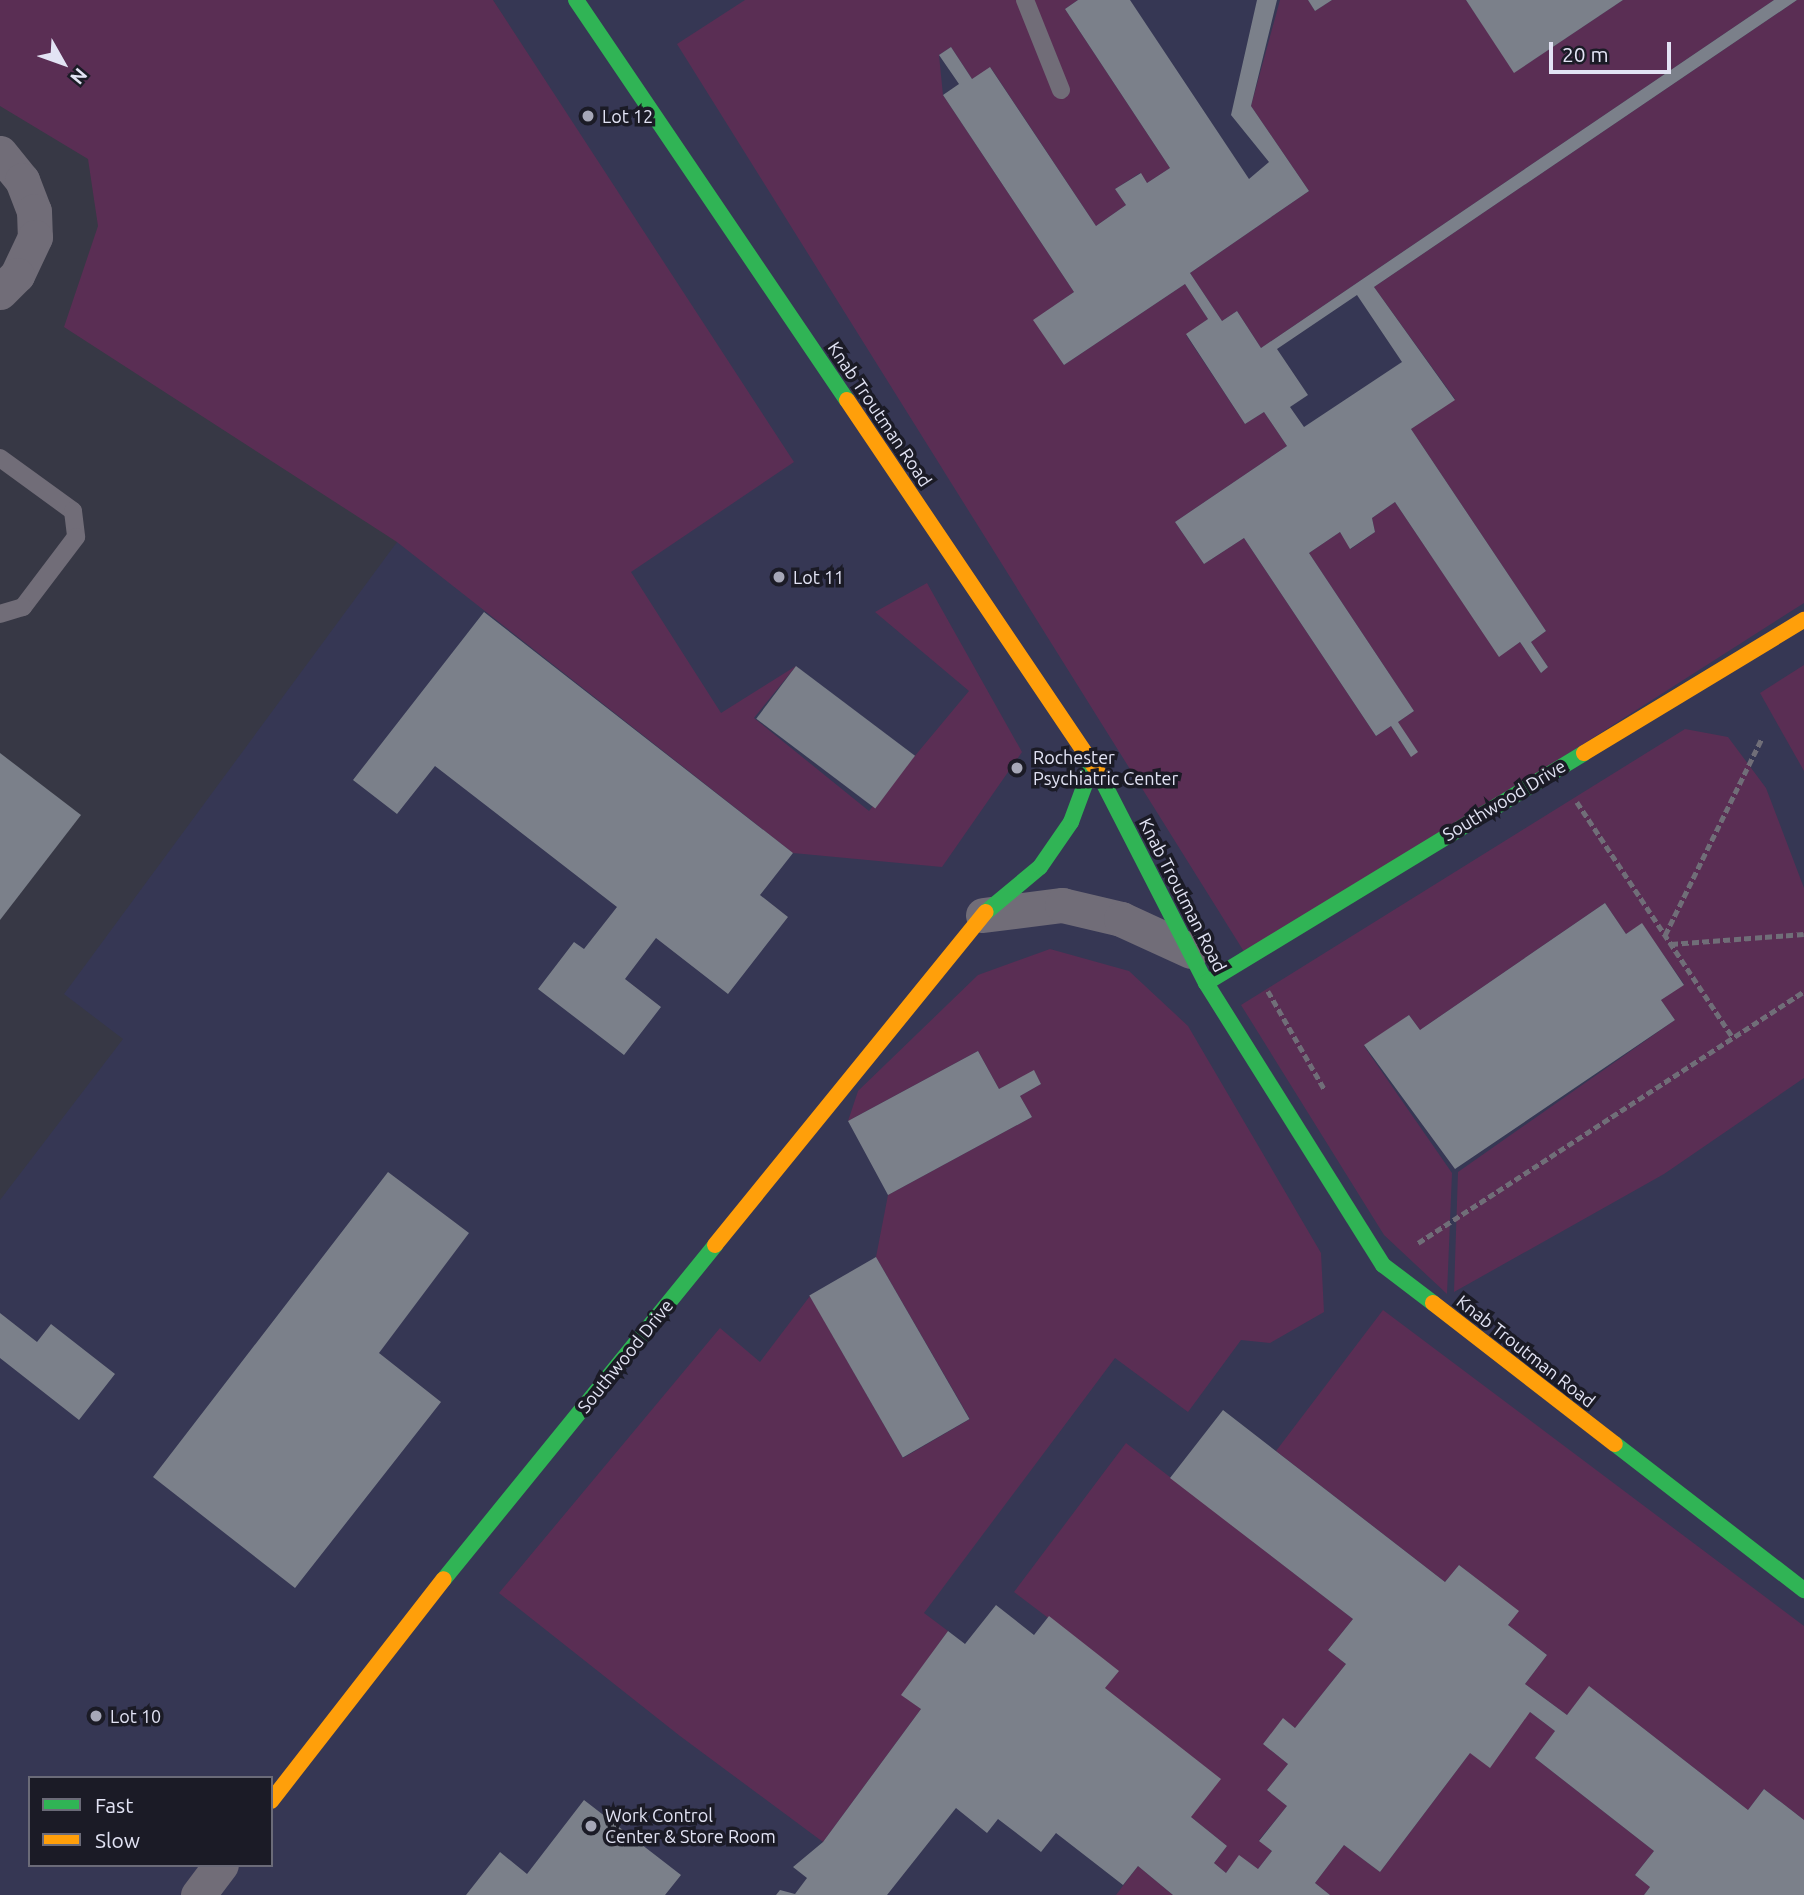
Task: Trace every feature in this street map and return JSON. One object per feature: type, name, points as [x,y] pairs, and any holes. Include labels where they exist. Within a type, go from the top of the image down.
[{"type":"street","name":"Knab Troutman Road","points":[[576,0],[1093,763],[1206,983],[1383,1265],[1804,1590]]},
{"type":"street","points":[[0,153],[22,180],[34,211],[35,237],[17,275],[0,292]]},
{"type":"street","name":"Southwood Drive","points":[[1206,983],[1804,620]]},
{"type":"street","name":"Southwood Drive","points":[[273,1798],[422,1606],[982,915],[1040,867],[1071,822],[1093,763]]},
{"type":"street","points":[[982,915],[1062,905],[1121,919],[1191,951]]},
{"type":"street","points":[[198,1895],[219,1867]]},
{"type":"lane","points":[[1025,0],[1061,90]]},
{"type":"lane","points":[[0,458],[73,511],[76,537],[23,607],[0,614]]},
{"type":"path","points":[[1665,935],[1762,738]]},
{"type":"path","points":[[1555,769],[1733,1038]]},
{"type":"path","points":[[1671,944],[1804,934]]},
{"type":"path","points":[[1383,1265],[1804,991]]},
{"type":"shaded area","points":[[0,0],[493,0],[794,462],[631,572],[721,713],[796,666],[754,718],[869,811],[969,691],[875,612],[927,583],[1022,752],[942,867],[793,853],[397,542],[64,327],[98,226],[88,159],[0,106]]},
{"type":"shaded area","name":"Rochester Psychiatric Center","points":[[493,0],[1804,0],[1804,1895],[0,1895],[0,1200],[123,1039],[64,994],[397,542],[643,233]]},
{"type":"shaded area","points":[[745,0],[1078,0],[1065,9],[1170,168],[1147,183],[1140,173],[1115,189],[1126,205],[1096,226],[991,68],[972,79],[951,47],[939,55],[943,95],[1074,292],[1034,320],[1064,365],[1185,284],[1208,319],[1186,335],[1245,424],[1264,412],[1287,446],[1175,522],[1204,564],[1244,538],[1376,736],[1391,726],[1411,757],[1398,722],[1414,711],[1309,553],[1340,532],[1351,549],[1375,532],[1372,518],[1395,502],[1499,656],[1520,642],[1541,673],[1548,667],[1531,642],[1546,631],[1411,429],[1455,399],[1374,287],[1797,0],[1804,0],[1804,603],[1248,958],[677,44]]},
{"type":"shaded area","points":[[1280,0],[1308,0],[1315,11],[1332,0],[1466,0],[1515,72],[1623,0],[1774,0],[1261,348],[1237,311],[1222,321],[1190,273],[1309,191],[1251,106]]},
{"type":"shaded area","points":[[1804,665],[1804,771],[1760,693]]},
{"type":"shaded area","points":[[1685,729],[1728,737],[1766,788],[1804,888],[1804,1078],[1664,1174],[1454,1292],[1458,1172],[1675,1020],[1661,1000],[1684,984],[1642,924],[1626,934],[1605,903],[1420,1030],[1409,1015],[1364,1046],[1452,1173],[1447,1294],[1384,1235],[1241,1005]]},
{"type":"shaded area","points":[[1050,949],[1129,971],[1188,1026],[1321,1253],[1324,1312],[1270,1343],[1241,1340],[1188,1412],[1115,1358],[924,1613],[948,1631],[902,1695],[921,1709],[823,1842],[680,1736],[499,1593],[720,1328],[760,1362],[810,1296],[903,1458],[970,1419],[876,1257],[888,1195],[1032,1117],[1020,1096],[1041,1084],[1034,1071],[999,1089],[978,1051],[848,1121],[858,1091],[978,975]]},
{"type":"shaded area","points":[[1383,1310],[1804,1626],[1804,1820],[1764,1789],[1748,1810],[1590,1687],[1567,1715],[1525,1684],[1547,1655],[1508,1625],[1518,1611],[1459,1565],[1445,1582],[1276,1451]]},
{"type":"shaded area","points":[[1126,1443],[1353,1619],[1328,1650],[1346,1664],[1295,1728],[1283,1719],[1263,1744],[1288,1764],[1267,1790],[1287,1806],[1259,1840],[1272,1851],[1258,1869],[1239,1856],[1226,1873],[1214,1863],[1227,1846],[1191,1817],[1105,1688],[1118,1671],[1014,1592]]},
{"type":"shaded area","points":[[1530,1712],[1555,1731],[1535,1758],[1654,1851],[1635,1875],[1650,1887],[1644,1895],[1330,1895],[1315,1883],[1344,1845],[1380,1872],[1470,1753]]},
{"type":"shaded area","points":[[1138,1866],[1173,1895],[1116,1895]]},
{"type":"building","points":[[1078,0],[1130,0],[1249,179],[1269,162],[1231,115],[1257,0],[1277,0],[1251,106],[1309,191],[1190,273],[1222,321],[1237,311],[1261,348],[1774,0],[1797,0],[1374,287],[1455,400],[1411,429],[1546,631],[1531,642],[1548,667],[1541,673],[1520,642],[1499,657],[1395,502],[1372,518],[1375,532],[1350,549],[1340,532],[1309,553],[1414,711],[1398,722],[1418,752],[1411,757],[1391,726],[1376,736],[1244,538],[1204,564],[1175,522],[1287,446],[1264,412],[1245,424],[1186,334],[1208,319],[1185,284],[1064,365],[1033,320],[1074,292],[943,95],[959,84],[939,55],[951,47],[972,79],[990,67],[1096,226],[1126,205],[1115,189],[1141,173],[1147,183],[1170,168],[1065,9]],"holes":[[[1357,295],[1402,362],[1304,427],[1290,407],[1308,395],[1277,349]]]},
{"type":"building","points":[[1308,0],[1332,0],[1315,11]]},
{"type":"building","points":[[1466,0],[1623,0],[1514,73]]},
{"type":"building","points":[[484,612],[793,853],[760,895],[788,917],[728,994],[656,938],[625,979],[661,1007],[624,1055],[538,989],[574,942],[584,949],[617,907],[435,766],[397,814],[353,780]]},
{"type":"building","points":[[796,666],[915,756],[875,808],[756,719]]},
{"type":"building","points":[[0,753],[81,815],[0,920]]},
{"type":"building","points":[[1605,903],[1626,934],[1642,923],[1684,985],[1661,1000],[1675,1020],[1455,1169],[1364,1045],[1409,1015],[1420,1030]]},
{"type":"building","points":[[978,1051],[999,1089],[1034,1070],[1041,1084],[1020,1096],[1032,1117],[888,1195],[848,1121]]},
{"type":"building","points":[[388,1172],[469,1233],[379,1353],[441,1402],[295,1588],[153,1477]]},
{"type":"building","points":[[876,1257],[970,1419],[903,1457],[809,1296]]},
{"type":"building","points":[[0,1313],[37,1342],[51,1324],[115,1374],[79,1420],[0,1358]]},
{"type":"building","points":[[1223,1410],[1445,1582],[1459,1565],[1519,1611],[1508,1625],[1547,1655],[1525,1684],[1567,1715],[1589,1686],[1748,1810],[1764,1789],[1804,1820],[1804,1895],[1644,1895],[1650,1887],[1635,1875],[1654,1851],[1535,1758],[1555,1731],[1530,1712],[1490,1768],[1470,1753],[1380,1872],[1344,1845],[1315,1883],[1330,1895],[1173,1895],[1138,1866],[1123,1885],[1056,1833],[1041,1852],[998,1819],[987,1833],[956,1808],[887,1895],[776,1895],[780,1890],[795,1894],[807,1878],[793,1867],[823,1842],[921,1709],[901,1695],[948,1631],[965,1644],[996,1605],[1034,1635],[1049,1616],[1119,1671],[1105,1688],[1221,1779],[1191,1817],[1227,1846],[1214,1863],[1226,1873],[1239,1855],[1258,1869],[1272,1851],[1259,1841],[1287,1806],[1267,1790],[1288,1764],[1263,1744],[1283,1718],[1295,1728],[1346,1664],[1328,1650],[1353,1619],[1170,1478]]},
{"type":"building","name":"Work Control Center & Store Room","points":[[584,1800],[681,1875],[665,1895],[466,1895],[500,1852],[527,1874]]},
{"type":"traffic: fast","points":[[576,0],[847,400]]},
{"type":"traffic: fast","points":[[1206,983],[1584,753]]},
{"type":"traffic: fast","points":[[986,912],[1040,867],[1071,822],[1093,763]]},
{"type":"traffic: fast","points":[[1099,774],[1206,983],[1383,1265],[1433,1303]]},
{"type":"traffic: fast","points":[[444,1579],[715,1245]]},
{"type":"traffic: fast","points":[[1615,1444],[1804,1590]]},
{"type":"traffic: slow","points":[[847,400],[1099,774]]},
{"type":"traffic: slow","points":[[1584,753],[1804,620]]},
{"type":"traffic: slow","points":[[715,1245],[986,912]]},
{"type":"traffic: slow","points":[[1433,1303],[1615,1444]]},
{"type":"traffic: slow","points":[[273,1798],[444,1579]]},
{"type":"place","name":"Lot 12","points":[[588,116]]},
{"type":"place","name":"Lot 11","points":[[779,577]]},
{"type":"place","name":"Rochester Psychiatric Center","points":[[1017,768]]},
{"type":"place","name":"Lot 10","points":[[96,1716]]},
{"type":"place","name":"Work Control Center & Store Room","points":[[591,1826]]}]
